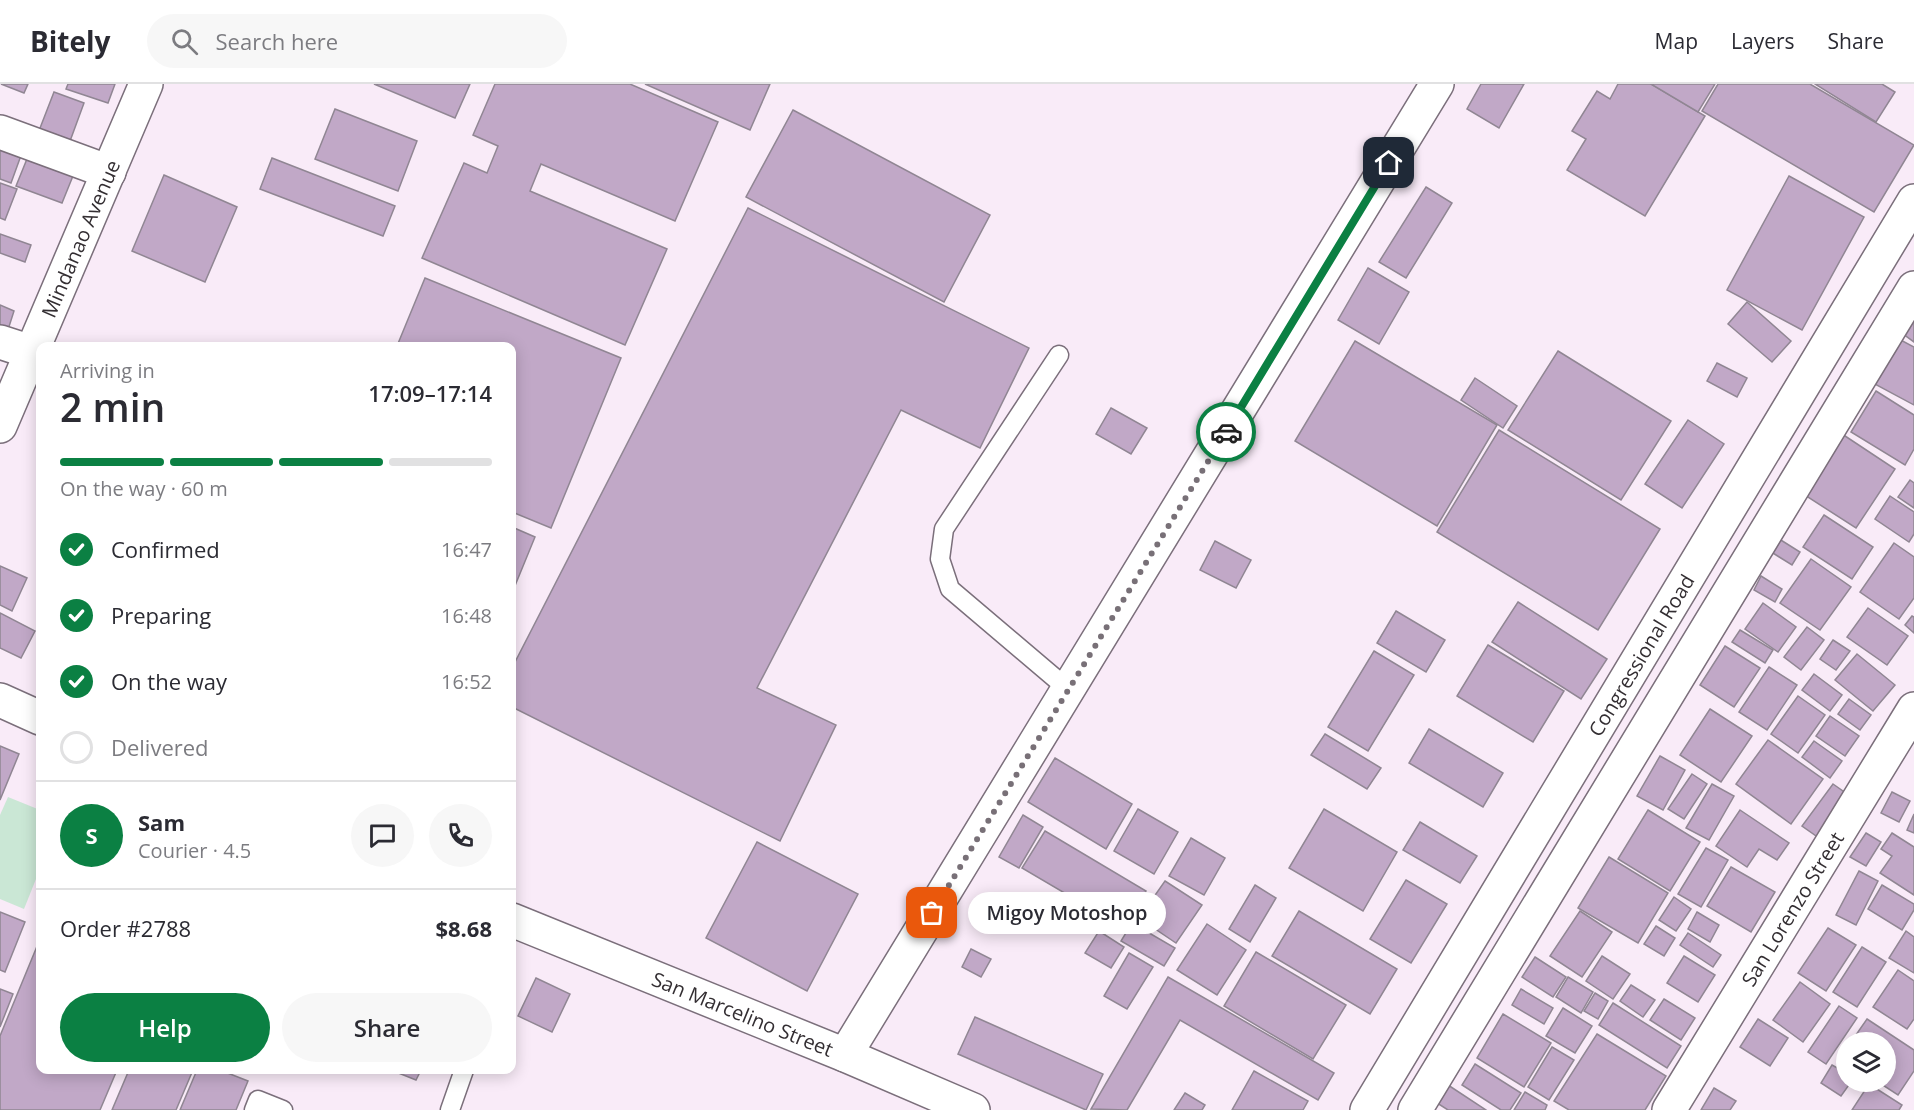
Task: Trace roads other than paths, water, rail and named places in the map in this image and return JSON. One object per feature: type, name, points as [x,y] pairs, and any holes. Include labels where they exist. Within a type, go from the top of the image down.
[{"type":"street","name":"Mindanao Avenue","points":[[0,426],[146,84]]},
{"type":"street","points":[[845,1054],[1437,84]]},
{"type":"street","points":[[0,132],[109,172]]},
{"type":"street","name":"Congressional Road","points":[[1367,1110],[1914,201]]},
{"type":"street","points":[[1415,1110],[1914,288]]},
{"type":"street","points":[[0,342],[31,352]]},
{"type":"street","points":[[0,700],[36,716]]},
{"type":"street","name":"San Lorenzo Street","points":[[1669,1110],[1914,709]]},
{"type":"street","name":"San Marcelino Street","points":[[516,927],[845,1054],[973,1110]]},
{"type":"lane","points":[[1059,355],[944,529],[940,559],[950,589],[1069,690]]},
{"type":"lane","points":[[450,1110],[463,1074]]},
{"type":"lane","points":[[254,1110],[258,1100],[283,1110]]},
{"type":"place","name":"Migoy Motoshop","points":[[932,913]]}]
